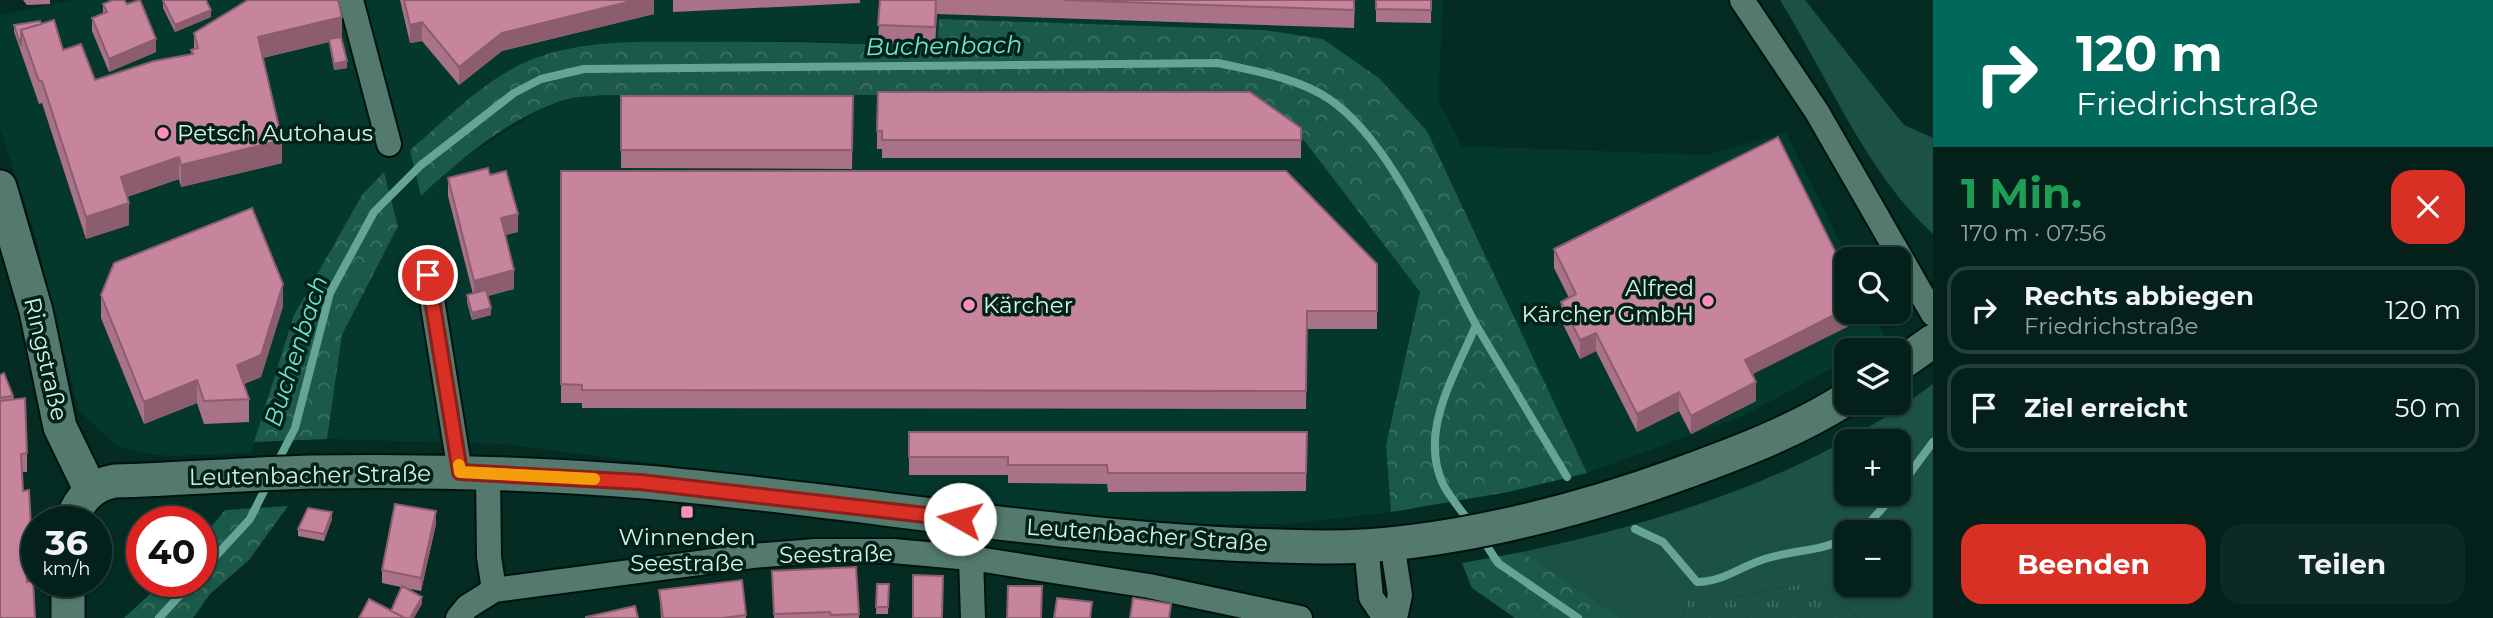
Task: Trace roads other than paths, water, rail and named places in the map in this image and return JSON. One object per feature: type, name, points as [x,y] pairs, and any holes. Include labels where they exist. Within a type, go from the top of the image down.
[{"type":"street","points":[[351,0],[389,144]]},
{"type":"street","points":[[1742,0],[1817,111],[1933,314]]},
{"type":"street","name":"Ringstraße","points":[[0,187],[36,311],[60,427],[91,491]]},
{"type":"street","points":[[428,275],[474,472],[494,590]]},
{"type":"street","points":[[1911,357],[1933,341]]},
{"type":"street","name":"Leutenbacher Straße","points":[[91,491],[101,483],[115,481],[309,472],[474,472],[688,486],[988,522],[1184,539],[1325,547],[1379,544],[1440,536],[1500,525],[1632,493],[1780,434],[1834,405]]},
{"type":"street","points":[[79,506],[91,491]]},
{"type":"street","points":[[1379,544],[1367,607],[1385,618]]},
{"type":"street","points":[[1379,544],[1400,595],[1395,618]]},
{"type":"street","name":"Seestraße","points":[[458,618],[467,607],[494,590],[816,551],[893,551],[971,558],[1149,586],[1300,618]]},
{"type":"street","points":[[971,558],[973,618]]},
{"type":"street","points":[[68,597],[68,618]]},
{"type":"waterway","name":"Buchenbach","points":[[276,465],[295,428],[330,293],[374,212],[421,165],[514,93],[541,79],[584,69],[1218,63],[1290,80],[1329,99],[1352,118],[1373,142],[1412,202],[1476,325],[1450,382],[1437,423],[1435,444],[1436,464],[1443,484],[1471,524]]},
{"type":"waterway","points":[[1476,325],[1567,477]]},
{"type":"waterway","points":[[1911,472],[1933,442]]},
{"type":"waterway","name":"Buchenbach","points":[[217,555],[250,519],[268,483]]},
{"type":"waterway","points":[[1872,520],[1884,506]]},
{"type":"waterway","points":[[1635,529],[1663,542],[1697,582],[1716,579],[1778,555],[1834,543]]},
{"type":"waterway","name":"Buchenbach","points":[[1481,537],[1498,563],[1578,618]]},
{"type":"waterway","name":"Buchenbach","points":[[159,618],[178,597]]},
{"type":"place","name":"Petsch Autohaus","points":[[163,133]]},
{"type":"place","name":"Alfred Kärcher GmbH","points":[[1708,301]]},
{"type":"place","name":"Kärcher","points":[[969,305]]},
{"type":"place","name":"Winnenden Seestraße","points":[[687,512]]}]
